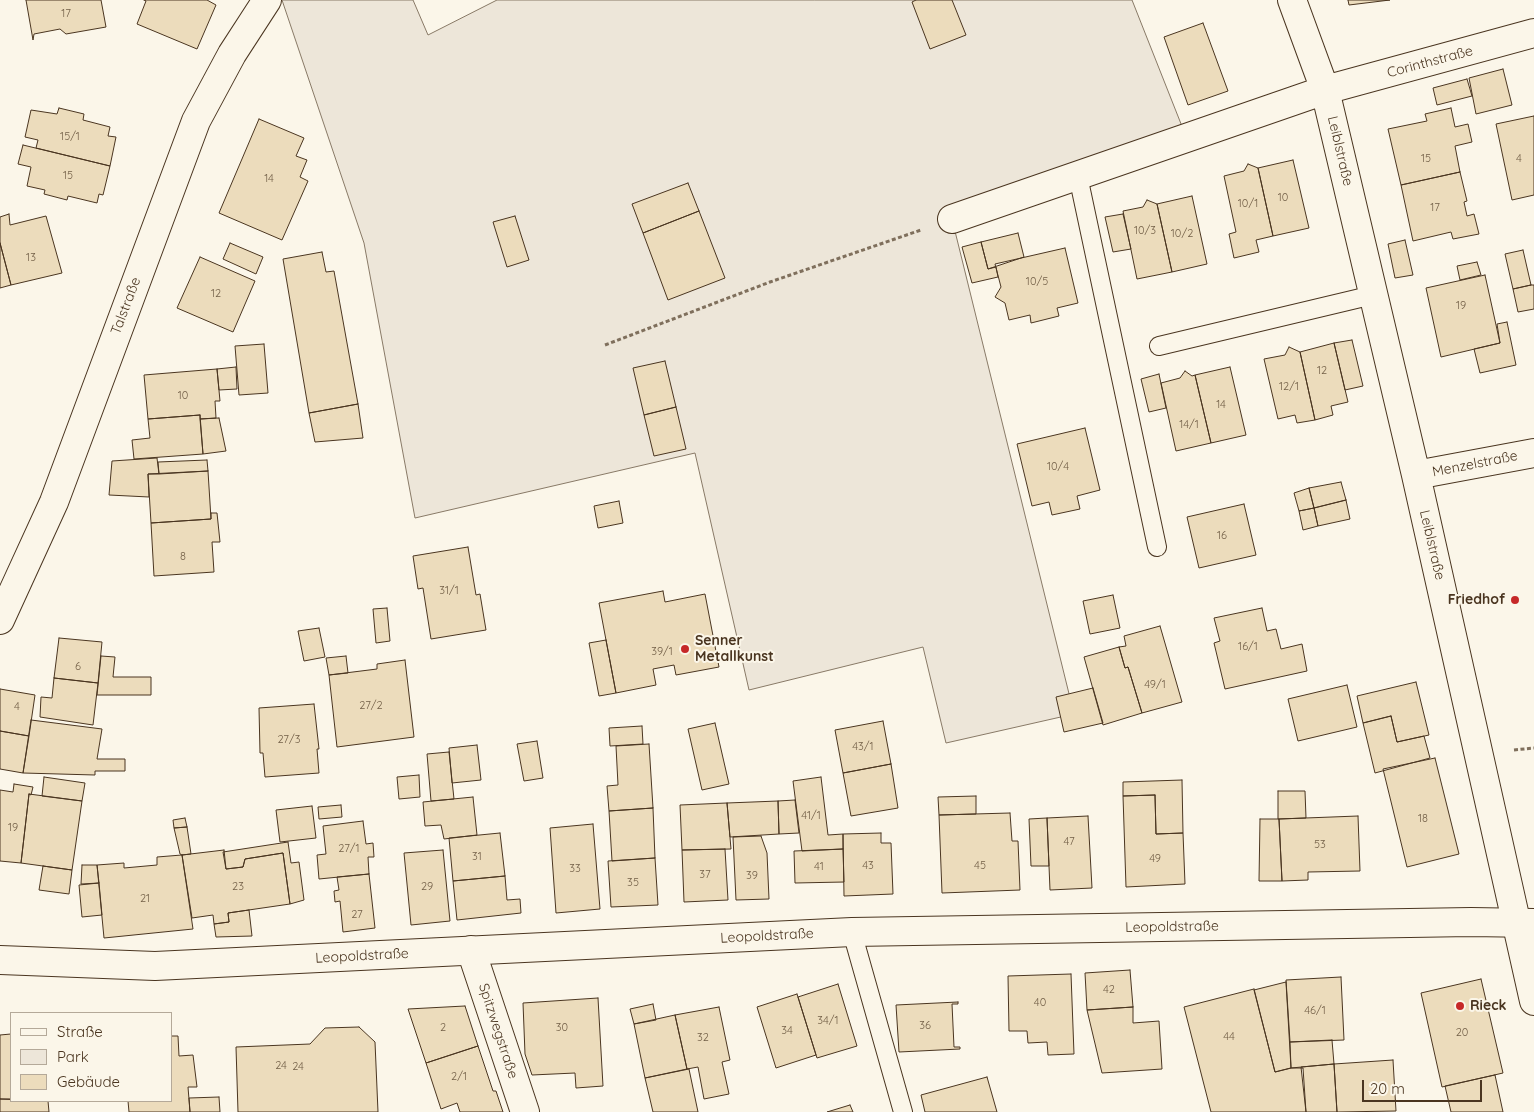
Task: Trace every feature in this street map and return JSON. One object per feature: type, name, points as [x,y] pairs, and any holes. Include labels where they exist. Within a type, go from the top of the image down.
[{"type":"street","name":"Talstraße","points":[[0,620],[54,502],[196,121],[232,54],[268,0]]},
{"type":"street","name":"Leiblstraße","points":[[1292,0],[1326,90],[1416,475],[1525,923],[1534,1001]]},
{"type":"street","name":"Corinthstraße","points":[[1326,90],[1534,33]]},
{"type":"street","points":[[952,219],[1326,90]]},
{"type":"street","name":"Menzelstraße","points":[[1416,475],[1534,452]]},
{"type":"street","name":"Leopoldstraße","points":[[0,960],[155,966],[852,932],[1471,922],[1525,923]]},
{"type":"street","name":"Spitzwegstraße","points":[[471,950],[525,1112]]},
{"type":"lane","points":[[1078,176],[1157,547]]},
{"type":"lane","points":[[1159,346],[1373,295]]},
{"type":"lane","points":[[852,932],[903,1112]]},
{"type":"path","points":[[605,345],[770,282],[952,219]]},
{"type":"green space","points":[[282,0],[413,0],[428,35],[497,0],[1132,0],[1187,139],[952,219],[1074,714],[946,743],[923,647],[749,690],[695,453],[415,518],[364,243]]},
{"type":"building","points":[[26,0],[101,0],[106,27],[66,34],[60,29],[34,34],[33,40]]},
{"type":"building","points":[[144,0],[207,0],[216,5],[197,49],[137,24],[146,1]]},
{"type":"building","points":[[916,0],[952,0],[966,35],[930,49],[912,2]]},
{"type":"building","points":[[1348,0],[1390,0],[1349,5]]},
{"type":"building","points":[[1203,23],[1228,91],[1188,105],[1164,37]]},
{"type":"building","points":[[1503,69],[1512,105],[1476,114],[1469,78]]},
{"type":"building","points":[[1467,79],[1472,96],[1437,105],[1433,88]]},
{"type":"building","points":[[59,108],[84,114],[83,120],[110,127],[108,136],[116,137],[110,166],[36,148],[38,140],[25,137],[31,110],[57,114]]},
{"type":"building","points":[[1451,108],[1455,127],[1468,124],[1472,142],[1455,146],[1460,172],[1401,185],[1388,129],[1427,121],[1425,114]]},
{"type":"building","points":[[1534,116],[1534,195],[1512,200],[1496,124]]},
{"type":"building","points":[[259,119],[304,138],[296,156],[307,160],[300,177],[308,181],[282,240],[219,213]]},
{"type":"building","points":[[23,145],[110,166],[103,195],[99,194],[97,203],[68,196],[67,200],[44,194],[45,190],[27,186],[31,167],[18,164]]},
{"type":"building","points":[[1293,160],[1309,228],[1273,236],[1258,168]]},
{"type":"building","points":[[1248,164],[1258,168],[1273,236],[1256,240],[1259,252],[1234,258],[1229,234],[1236,232],[1224,176],[1244,171]]},
{"type":"building","points":[[1460,172],[1467,201],[1464,202],[1467,216],[1474,214],[1479,234],[1453,239],[1451,232],[1413,241],[1401,185]]},
{"type":"building","points":[[688,183],[699,211],[643,233],[632,204]]},
{"type":"building","points":[[1192,196],[1207,264],[1172,272],[1157,204]]},
{"type":"building","points":[[1147,200],[1157,204],[1172,272],[1137,279],[1123,211],[1143,207]]},
{"type":"building","points":[[699,211],[725,278],[668,300],[643,233]]},
{"type":"building","points":[[9,214],[10,225],[46,216],[62,273],[11,285],[0,243],[0,217]]},
{"type":"building","points":[[1123,214],[1131,249],[1113,252],[1105,217]]},
{"type":"building","points":[[515,216],[529,260],[507,267],[493,222]]},
{"type":"building","points":[[1018,233],[1024,257],[988,269],[981,242]]},
{"type":"building","points":[[1405,240],[1413,275],[1395,278],[1388,244]]},
{"type":"building","points":[[981,242],[988,269],[996,267],[998,277],[972,283],[962,247]]},
{"type":"building","points":[[0,243],[11,285],[0,288]]},
{"type":"building","points":[[230,243],[263,257],[256,274],[223,259]]},
{"type":"building","points":[[1065,248],[1078,303],[1057,308],[1059,316],[1031,323],[1030,315],[1009,320],[1005,303],[995,297],[1001,287],[995,264]]},
{"type":"building","points":[[1523,250],[1531,285],[1513,289],[1505,254]]},
{"type":"building","points":[[322,252],[326,272],[334,271],[358,404],[309,413],[283,259]]},
{"type":"building","points":[[200,257],[255,281],[233,332],[177,308]]},
{"type":"building","points":[[1477,262],[1481,275],[1460,280],[1457,266]]},
{"type":"building","points":[[1485,275],[1500,343],[1441,357],[1426,288]]},
{"type":"building","points":[[1534,285],[1534,309],[1518,312],[1513,289]]},
{"type":"building","points":[[1507,322],[1516,365],[1480,373],[1474,349],[1500,343],[1497,324]]},
{"type":"building","points":[[1352,340],[1363,386],[1345,390],[1334,343]]},
{"type":"building","points":[[1334,343],[1348,402],[1331,406],[1333,415],[1315,420],[1300,352]]},
{"type":"building","points":[[264,344],[268,393],[239,395],[235,346]]},
{"type":"building","points":[[1289,347],[1300,352],[1315,420],[1297,423],[1295,415],[1278,419],[1264,359],[1285,355]]},
{"type":"building","points":[[665,361],[676,407],[644,415],[633,368]]},
{"type":"building","points":[[236,367],[237,389],[219,390],[217,369]]},
{"type":"building","points":[[1230,367],[1246,435],[1211,443],[1195,375]]},
{"type":"building","points":[[217,369],[220,401],[215,401],[216,418],[200,419],[200,415],[148,419],[144,375]]},
{"type":"building","points":[[1185,371],[1192,376],[1195,375],[1211,443],[1176,451],[1161,383],[1180,378]]},
{"type":"building","points":[[1159,374],[1166,408],[1149,412],[1141,379]]},
{"type":"building","points":[[358,404],[363,438],[315,442],[309,413]]},
{"type":"building","points":[[676,407],[686,449],[654,456],[644,415]]},
{"type":"building","points":[[200,415],[203,454],[134,459],[132,440],[150,438],[148,419]]},
{"type":"building","points":[[219,418],[226,451],[203,454],[200,419]]},
{"type":"building","points":[[1085,428],[1100,490],[1077,496],[1080,509],[1052,515],[1049,502],[1032,506],[1017,444]]},
{"type":"building","points":[[157,458],[159,474],[148,474],[149,497],[109,495],[112,461]]},
{"type":"building","points":[[207,460],[208,471],[159,474],[158,462]]},
{"type":"building","points":[[208,471],[211,519],[151,523],[148,474]]},
{"type":"building","points":[[1341,482],[1346,500],[1314,508],[1309,488]]},
{"type":"building","points":[[1309,488],[1314,508],[1299,511],[1294,493]]},
{"type":"building","points":[[1346,500],[1350,519],[1318,526],[1314,508]]},
{"type":"building","points":[[619,501],[623,523],[598,528],[594,506]]},
{"type":"building","points":[[1244,504],[1256,555],[1199,568],[1187,517]]},
{"type":"building","points":[[1314,508],[1318,526],[1303,530],[1299,511]]},
{"type":"building","points":[[211,513],[217,513],[220,542],[212,542],[214,572],[154,576],[151,523],[211,519]]},
{"type":"building","points":[[468,547],[476,595],[480,594],[486,630],[431,639],[423,588],[418,589],[413,556]]},
{"type":"building","points":[[663,591],[665,602],[705,594],[719,667],[676,675],[674,665],[653,669],[656,685],[616,693],[599,603]]},
{"type":"building","points":[[1113,595],[1120,628],[1090,634],[1083,601]]},
{"type":"building","points":[[387,608],[390,641],[376,643],[373,609]]},
{"type":"building","points":[[1262,608],[1267,631],[1276,629],[1281,649],[1302,644],[1307,671],[1225,689],[1214,643],[1220,641],[1214,618]]},
{"type":"building","points":[[1160,626],[1182,702],[1142,713],[1128,667],[1125,668],[1119,647],[1126,646],[1124,636]]},
{"type":"building","points":[[319,628],[325,657],[304,661],[298,631]]},
{"type":"building","points":[[59,638],[102,642],[98,683],[54,678]]},
{"type":"building","points":[[606,640],[616,693],[599,696],[589,643]]},
{"type":"building","points":[[1119,647],[1125,668],[1128,667],[1142,713],[1103,725],[1084,657]]},
{"type":"building","points":[[101,656],[115,657],[113,677],[151,677],[151,695],[97,695]]},
{"type":"building","points":[[346,656],[348,673],[329,675],[326,658]]},
{"type":"building","points":[[405,660],[414,737],[337,747],[329,675],[377,669],[377,664]]},
{"type":"building","points":[[54,678],[98,683],[93,725],[40,717],[41,697],[52,698]]},
{"type":"building","points":[[1416,682],[1429,735],[1397,742],[1391,716],[1363,723],[1357,696]]},
{"type":"building","points":[[1347,685],[1357,727],[1298,741],[1288,699]]},
{"type":"building","points":[[1093,688],[1103,723],[1064,732],[1056,697]]},
{"type":"building","points":[[0,689],[35,695],[29,736],[0,731]]},
{"type":"building","points":[[314,704],[319,749],[317,749],[319,773],[265,777],[263,753],[260,753],[259,708]]},
{"type":"building","points":[[1391,716],[1397,742],[1424,736],[1430,758],[1375,773],[1363,723]]},
{"type":"building","points":[[31,720],[102,729],[97,759],[125,759],[125,771],[95,771],[95,775],[23,773]]},
{"type":"building","points":[[883,721],[891,764],[843,773],[835,730]]},
{"type":"building","points":[[715,723],[729,784],[702,790],[688,729]]},
{"type":"building","points":[[642,726],[643,744],[610,746],[609,728]]},
{"type":"building","points":[[0,731],[29,736],[23,773],[0,769]]},
{"type":"building","points":[[537,741],[543,778],[524,781],[517,744]]},
{"type":"building","points":[[649,744],[653,808],[609,811],[607,786],[618,785],[616,746]]},
{"type":"building","points":[[477,745],[481,780],[452,783],[449,748]]},
{"type":"building","points":[[449,752],[454,799],[431,801],[427,754]]},
{"type":"building","points":[[1435,758],[1459,854],[1407,867],[1383,769]]},
{"type":"building","points":[[891,764],[898,808],[851,816],[843,773]]},
{"type":"building","points":[[419,775],[420,797],[399,799],[397,777]]},
{"type":"building","points":[[44,777],[85,783],[82,801],[42,796]]},
{"type":"building","points":[[821,777],[828,835],[843,834],[843,849],[802,851],[793,781]]},
{"type":"building","points":[[1182,780],[1183,833],[1156,834],[1155,795],[1123,796],[1123,782]]},
{"type":"building","points":[[14,784],[33,787],[31,795],[29,794],[21,863],[0,861],[0,790],[13,792]]},
{"type":"building","points":[[1278,791],[1305,791],[1306,818],[1278,819]]},
{"type":"building","points":[[29,794],[82,801],[72,870],[21,863]]},
{"type":"building","points":[[1155,795],[1156,834],[1183,833],[1185,884],[1126,887],[1123,796]]},
{"type":"building","points":[[976,796],[976,814],[939,815],[938,797]]},
{"type":"building","points":[[473,797],[477,835],[444,839],[441,825],[425,826],[423,802]]},
{"type":"building","points":[[795,800],[799,833],[779,834],[778,801]]},
{"type":"building","points":[[778,801],[779,834],[730,837],[727,803]]},
{"type":"building","points":[[727,803],[731,849],[682,850],[680,805]]},
{"type":"building","points":[[341,805],[342,817],[319,819],[318,807]]},
{"type":"building","points":[[312,806],[316,838],[280,842],[276,810]]},
{"type":"building","points":[[653,808],[655,858],[612,861],[609,811]]},
{"type":"building","points":[[1010,813],[1012,841],[1018,841],[1020,890],[942,893],[939,815]]},
{"type":"building","points":[[1088,816],[1092,888],[1050,890],[1047,818]]},
{"type":"building","points":[[1358,816],[1360,871],[1308,872],[1308,880],[1282,881],[1279,819]]},
{"type":"building","points":[[185,818],[187,827],[174,828],[173,820]]},
{"type":"building","points":[[1047,818],[1049,866],[1031,866],[1029,819]]},
{"type":"building","points":[[1260,819],[1279,819],[1282,881],[1259,881]]},
{"type":"building","points":[[363,821],[366,844],[373,843],[374,857],[368,857],[369,874],[319,879],[317,855],[326,854],[323,826]]},
{"type":"building","points":[[593,824],[600,909],[556,913],[550,828]]},
{"type":"building","points":[[187,827],[191,854],[182,855],[180,854],[174,828]]},
{"type":"building","points":[[500,833],[505,876],[453,881],[449,838]]},
{"type":"building","points":[[881,833],[881,843],[891,843],[893,894],[844,896],[843,834]]},
{"type":"building","points":[[761,836],[767,853],[769,899],[736,900],[733,837]]},
{"type":"building","points":[[288,842],[291,863],[299,862],[304,900],[290,904],[283,853],[245,859],[243,867],[226,869],[223,852]]},
{"type":"building","points":[[725,849],[728,900],[684,902],[682,850]]},
{"type":"building","points":[[843,849],[844,882],[795,883],[794,851]]},
{"type":"building","points":[[224,850],[226,869],[243,867],[245,859],[283,853],[290,904],[228,913],[229,922],[214,924],[213,915],[192,918],[182,855]]},
{"type":"building","points":[[443,850],[450,921],[411,925],[404,853]]},
{"type":"building","points":[[182,855],[193,929],[104,938],[97,865],[124,863],[124,868],[157,865],[157,857]]},
{"type":"building","points":[[655,858],[658,905],[611,907],[608,861]]},
{"type":"building","points":[[82,865],[97,865],[99,883],[81,884]]},
{"type":"building","points":[[43,866],[72,870],[69,894],[39,890]]},
{"type":"building","points":[[369,874],[375,928],[343,932],[340,901],[335,902],[334,891],[339,890],[337,877]]},
{"type":"building","points":[[505,876],[507,900],[520,899],[521,913],[457,920],[453,881]]},
{"type":"building","points":[[99,883],[102,915],[82,917],[79,885]]},
{"type":"building","points":[[249,910],[252,936],[216,937],[214,924],[229,922],[228,913]]},
{"type":"building","points":[[1130,970],[1133,1007],[1087,1010],[1085,973]]},
{"type":"building","points":[[1071,974],[1074,1054],[1048,1055],[1047,1042],[1028,1043],[1027,1031],[1009,1031],[1008,976]]},
{"type":"building","points":[[1341,977],[1344,1040],[1290,1042],[1286,980]]},
{"type":"building","points":[[1481,979],[1503,1073],[1442,1087],[1421,993]]},
{"type":"building","points":[[1286,982],[1291,1068],[1275,1072],[1254,990]]},
{"type":"building","points":[[838,984],[857,1046],[817,1058],[798,997]]},
{"type":"building","points":[[1254,989],[1275,1072],[1291,1068],[1303,1068],[1306,1112],[1211,1112],[1184,1007]]},
{"type":"building","points":[[797,994],[816,1055],[776,1068],[757,1007]]},
{"type":"building","points":[[598,998],[603,1086],[576,1088],[575,1073],[532,1075],[525,1054],[523,1003]]},
{"type":"building","points":[[958,1002],[958,1004],[952,1004],[954,1047],[960,1047],[960,1049],[899,1052],[896,1005]]},
{"type":"building","points":[[653,1004],[656,1020],[634,1024],[630,1009]]},
{"type":"building","points":[[465,1006],[478,1046],[426,1063],[408,1009]]},
{"type":"building","points":[[719,1007],[730,1060],[722,1062],[729,1094],[704,1099],[698,1067],[687,1069],[675,1015]]},
{"type":"building","points":[[1133,1007],[1133,1023],[1159,1021],[1162,1069],[1102,1073],[1087,1010]]},
{"type":"building","points":[[675,1015],[687,1069],[645,1078],[634,1024]]},
{"type":"building","points":[[359,1027],[375,1042],[378,1112],[238,1112],[236,1047],[310,1044],[325,1028]]},
{"type":"building","points":[[10,1034],[10,1099],[0,1099],[0,1035]]},
{"type":"building","points":[[172,1036],[178,1036],[179,1056],[193,1055],[197,1087],[188,1087],[190,1112],[129,1112],[128,1102],[172,1102]]},
{"type":"building","points":[[1332,1040],[1334,1064],[1291,1068],[1290,1042]]},
{"type":"building","points":[[478,1046],[493,1091],[496,1091],[503,1112],[460,1112],[457,1103],[441,1109],[426,1063]]},
{"type":"building","points":[[1393,1060],[1396,1111],[1337,1112],[1334,1064]]},
{"type":"building","points":[[1334,1064],[1337,1112],[1306,1112],[1301,1067]]},
{"type":"building","points":[[689,1069],[698,1112],[653,1112],[645,1078]]},
{"type":"building","points":[[1495,1075],[1503,1112],[1451,1112],[1445,1086]]},
{"type":"building","points":[[987,1077],[997,1112],[925,1112],[921,1095]]},
{"type":"building","points":[[219,1097],[220,1112],[190,1112],[189,1098]]},
{"type":"building","points":[[0,1099],[10,1099],[10,1102],[48,1102],[49,1112],[0,1112]]},
{"type":"building","points":[[850,1105],[853,1112],[827,1112]]},
{"type":"place","name":"Friedhof","points":[[1515,600]]},
{"type":"place","name":"Senner Metallkunst","points":[[685,649]]},
{"type":"place","name":"Rieck","points":[[1460,1006]]}]
